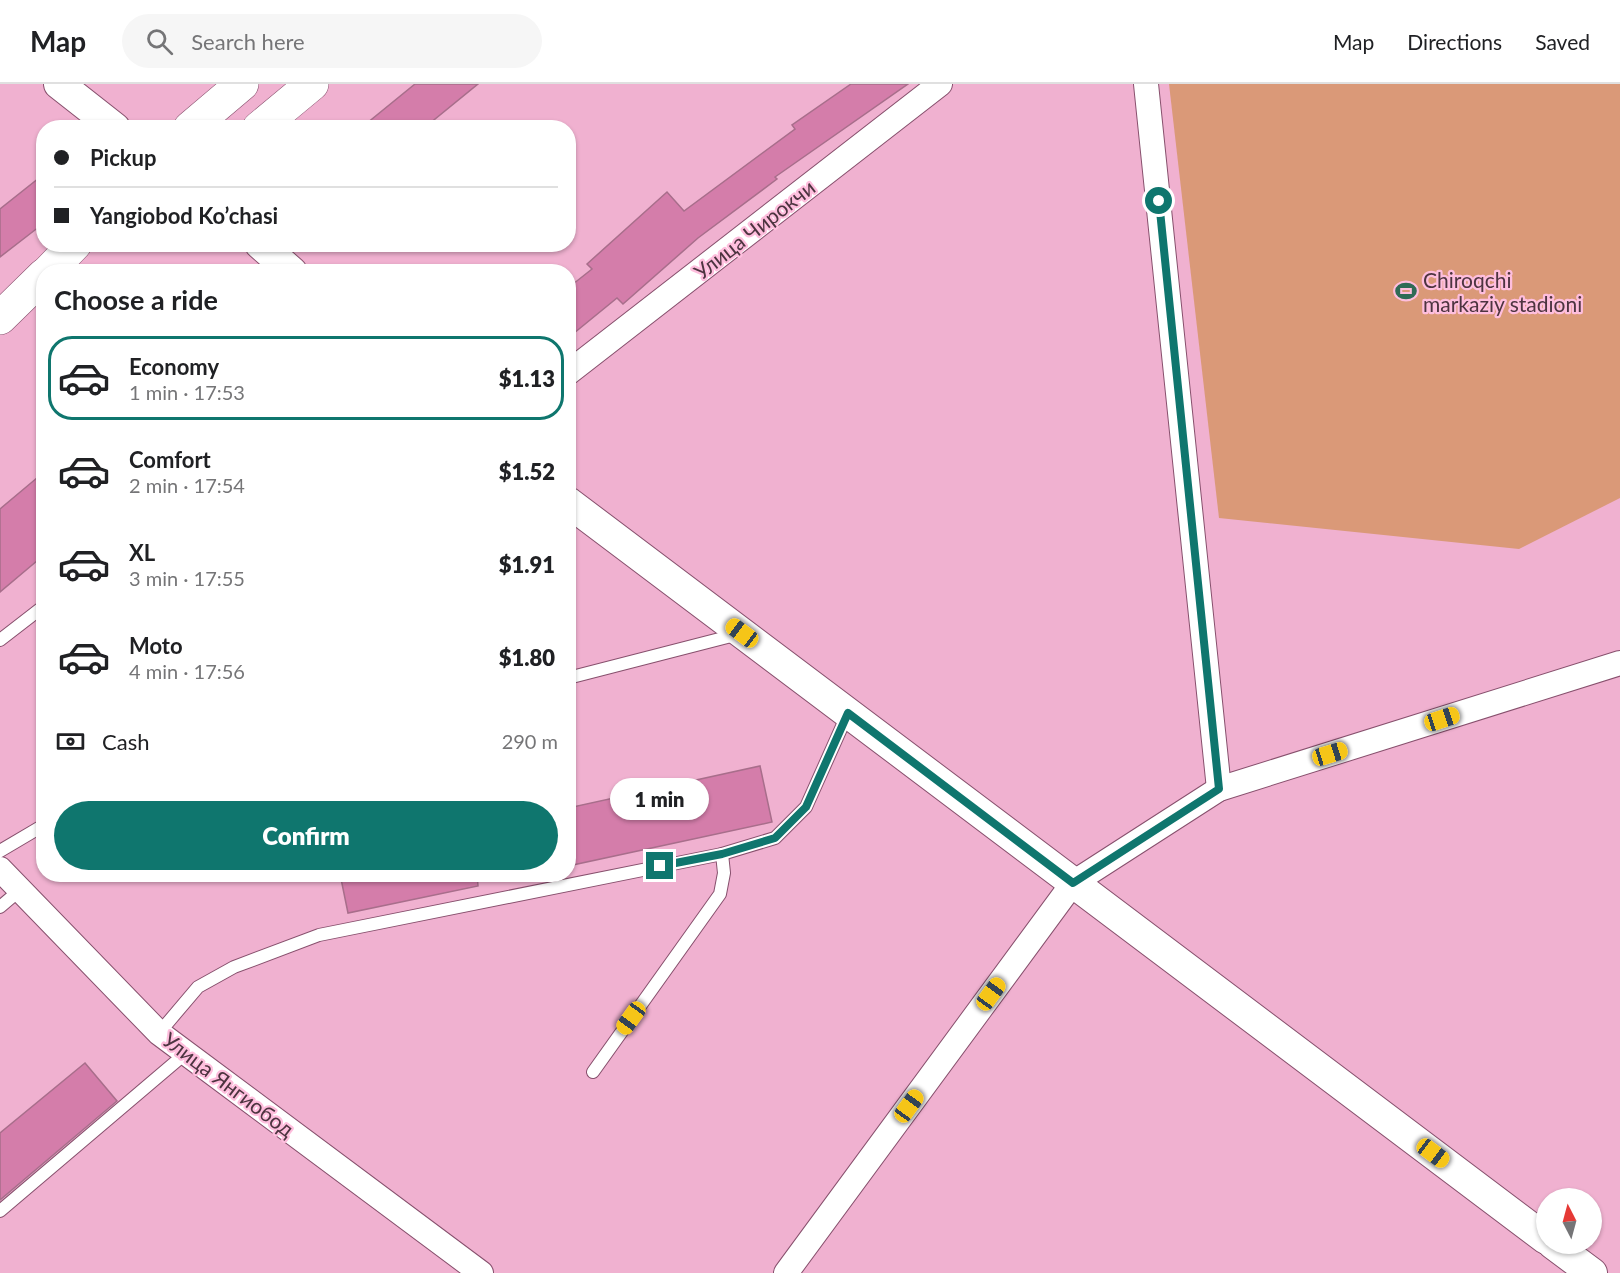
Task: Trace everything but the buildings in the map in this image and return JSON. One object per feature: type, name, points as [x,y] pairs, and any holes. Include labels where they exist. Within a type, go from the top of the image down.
[{"type":"main road","points":[[199,120],[242,84]]},
{"type":"main road","points":[[269,120],[312,84]]},
{"type":"main road","points":[[0,318],[36,283]]},
{"type":"street","points":[[59,84],[105,120]]},
{"type":"street","name":"Улица Чирокчи","points":[[576,367],[940,84]]},
{"type":"street","points":[[1146,84],[1219,789]]},
{"type":"street","points":[[269,252],[283,264]]},
{"type":"street","points":[[576,508],[1536,1231]]},
{"type":"street","points":[[786,1273],[1073,883],[1219,789],[1620,663]]},
{"type":"street","name":"Улица Янгиобод","points":[[0,869],[159,1033],[481,1273]]},
{"type":"street","points":[[1566,1254],[1592,1273]]},
{"type":"lane","points":[[0,640],[36,612]]},
{"type":"lane","points":[[576,676],[742,633]]},
{"type":"lane","points":[[159,1033],[198,987],[234,967],[319,935],[722,854],[775,838],[806,807],[848,713]]},
{"type":"lane","points":[[0,851],[36,830]]},
{"type":"lane","points":[[593,1072],[720,894],[724,873],[722,854]]},
{"type":"lane","points":[[0,907],[21,890]]},
{"type":"lane","points":[[0,1211],[186,1053]]},
{"type":"shaded area","name":"Chiroqchi markaziy stadioni","points":[[1169,84],[1620,84],[1620,498],[1519,549],[1219,518]]},
{"type":"place","name":"Chiroqchi markaziy stadioni","points":[[1406,291]]},
{"type":"route","points":[[660,866],[722,854],[775,838],[806,807],[848,713],[1073,883],[1219,789],[1159,201]]}]
